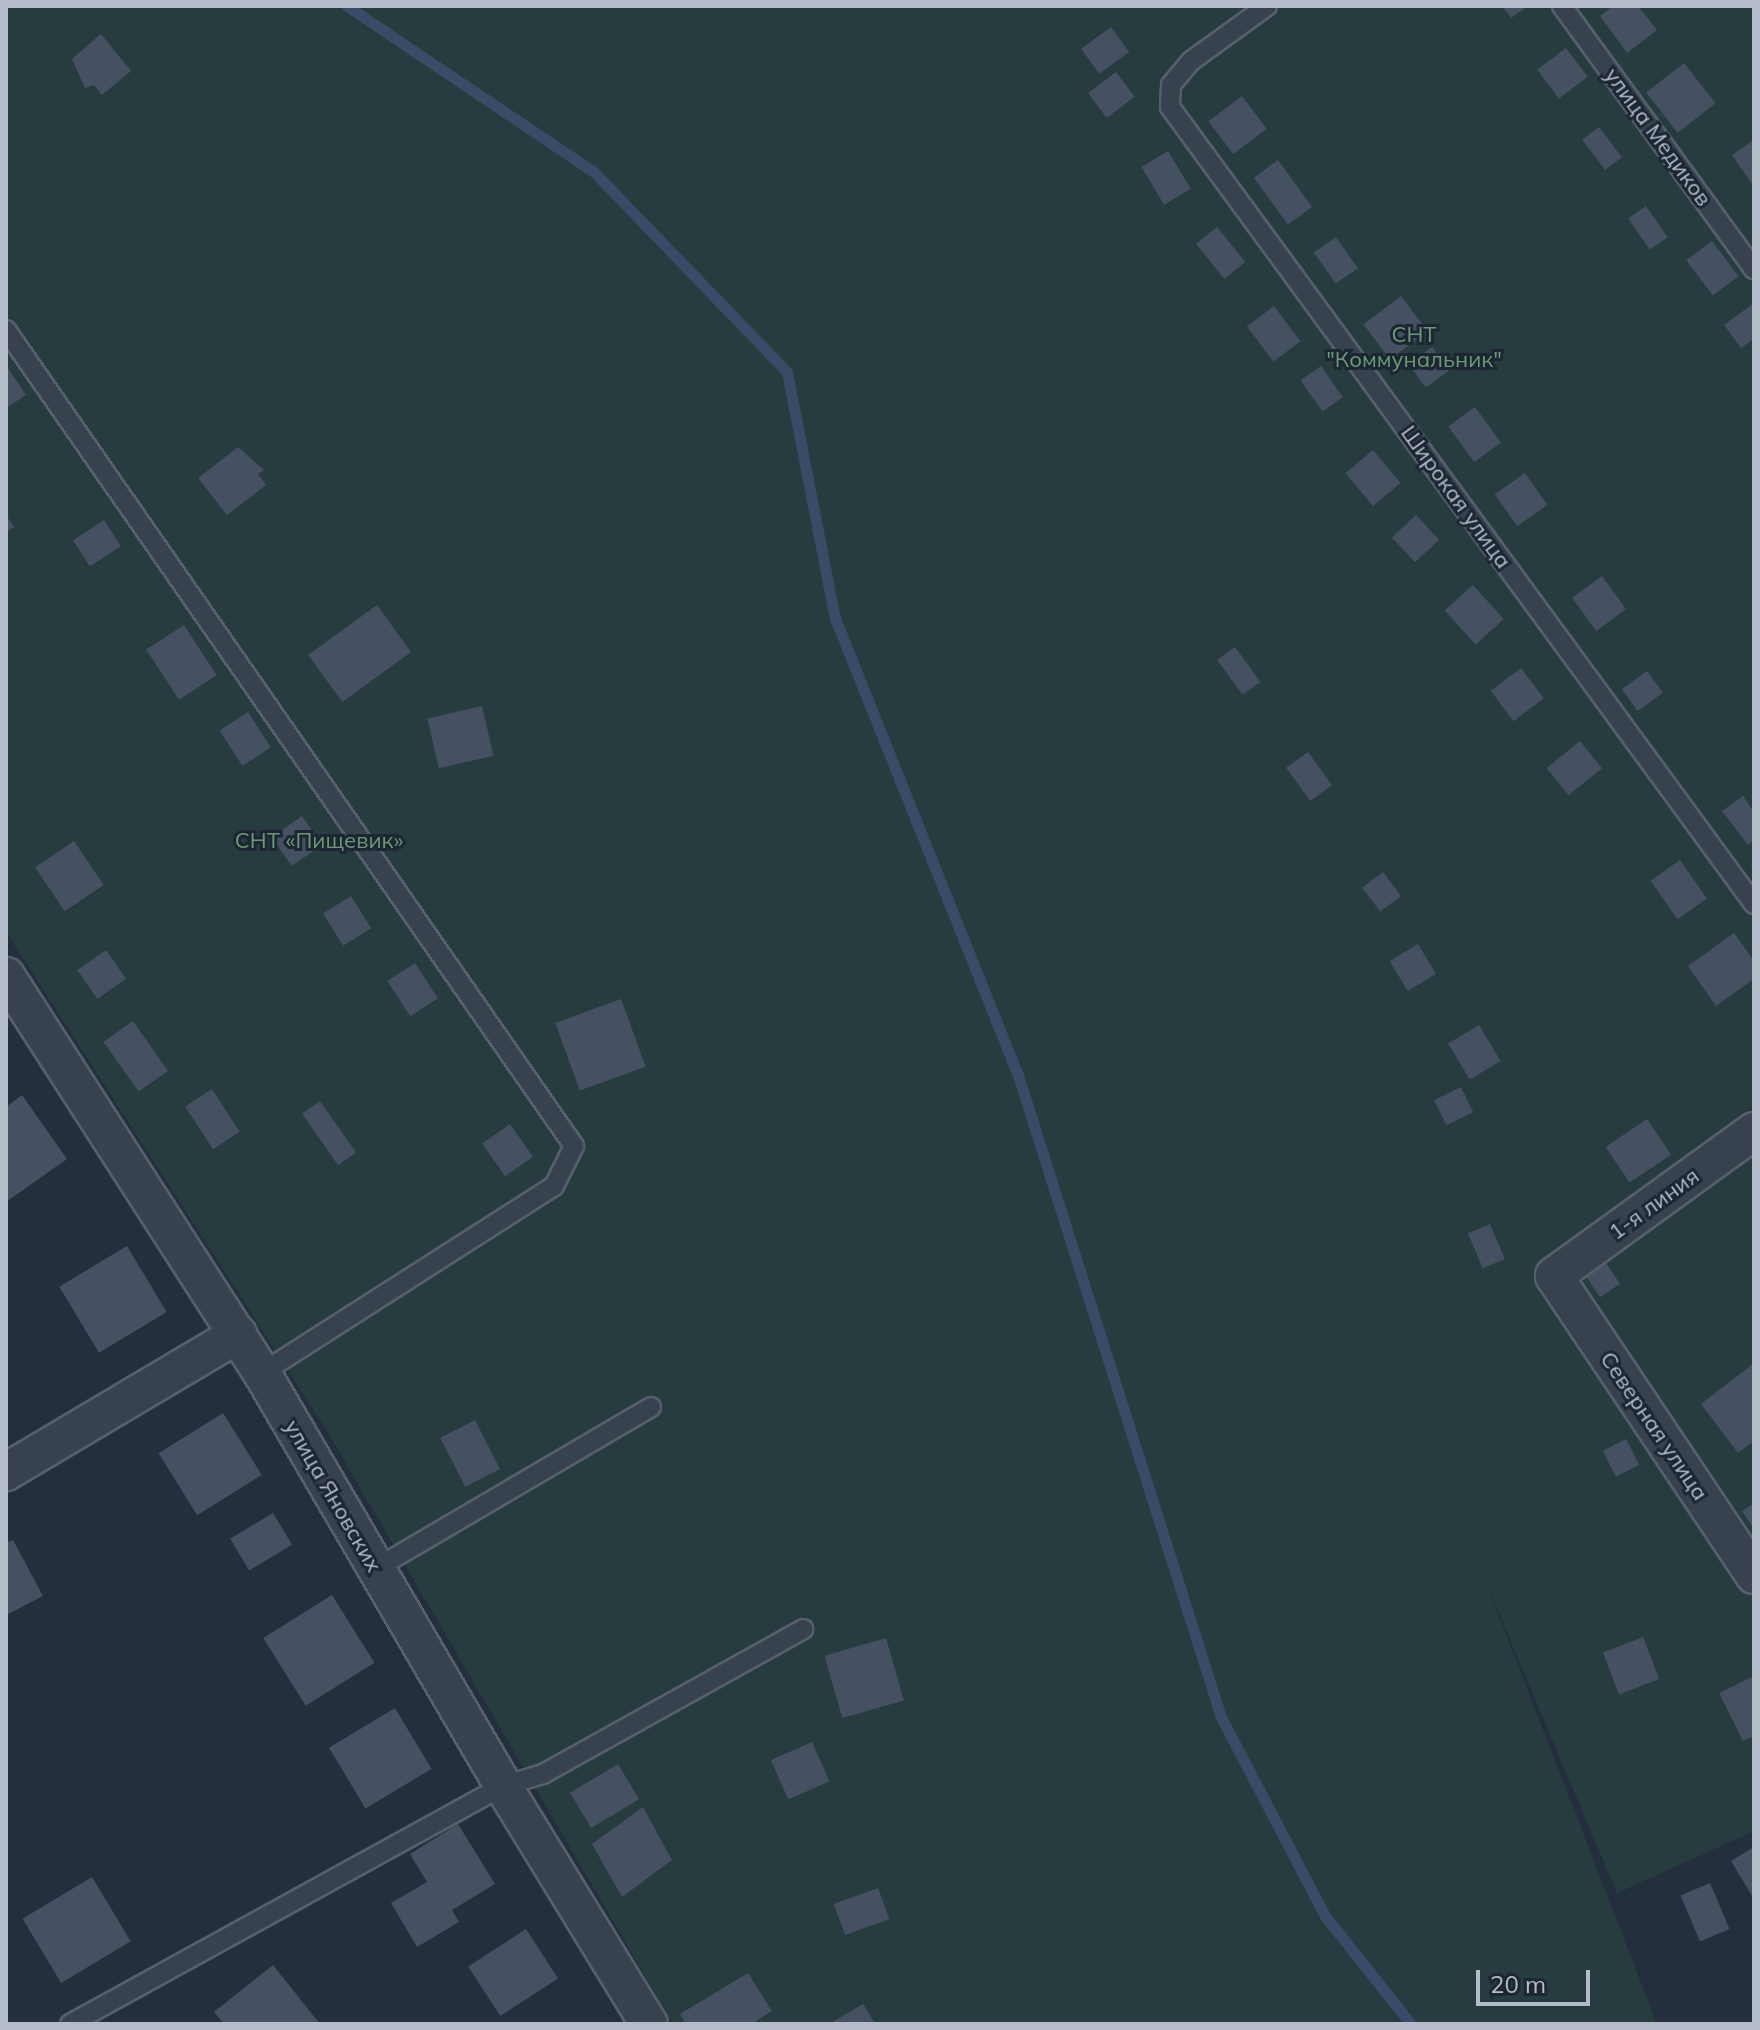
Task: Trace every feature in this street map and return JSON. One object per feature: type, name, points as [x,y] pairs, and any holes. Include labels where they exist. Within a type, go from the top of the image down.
[{"type":"street","name":"улица Яновских","points":[[6,976],[262,1373],[503,1786],[649,2024]]},
{"type":"street","name":"1-я линия","points":[[1554,1276],[1754,1131]]},
{"type":"street","name":"Северная улица","points":[[1554,1276],[1754,1575]]},
{"type":"street","points":[[6,1472],[238,1334]]},
{"type":"lane","name":"Широкая улица","points":[[1267,6],[1191,61],[1171,85],[1170,107],[1754,904]]},
{"type":"lane","name":"улица Медиков","points":[[1562,6],[1754,269]]},
{"type":"lane","points":[[6,330],[574,1146],[554,1186],[262,1373]]},
{"type":"lane","points":[[375,1569],[651,1407]]},
{"type":"lane","points":[[70,2024],[503,1786],[543,1774],[803,1629]]},
{"type":"green space","points":[[6,6],[1754,6],[1754,1831],[1617,1893],[1484,1578],[1657,2024],[673,2024],[327,1431],[6,932]]},
{"type":"building","points":[[1502,6],[1528,6],[1511,18]]},
{"type":"building","points":[[1613,6],[1638,6],[1657,30],[1627,53],[1600,16]]},
{"type":"building","points":[[1111,27],[1129,52],[1099,74],[1081,49]]},
{"type":"building","points":[[101,34],[131,71],[102,95],[94,85],[85,88],[72,59]]},
{"type":"building","points":[[1566,48],[1588,77],[1559,98],[1537,70]]},
{"type":"building","points":[[1684,63],[1715,103],[1678,133],[1646,93]]},
{"type":"building","points":[[1116,72],[1135,97],[1107,118],[1088,93]]},
{"type":"building","points":[[1242,96],[1267,129],[1233,154],[1208,121]]},
{"type":"building","points":[[1599,127],[1622,157],[1605,170],[1582,140]]},
{"type":"building","points":[[1754,140],[1754,187],[1732,155]]},
{"type":"building","points":[[1168,151],[1191,189],[1164,205],[1141,167]]},
{"type":"building","points":[[1278,160],[1312,207],[1288,225],[1254,178]]},
{"type":"building","points":[[1646,206],[1668,237],[1650,250],[1628,219]]},
{"type":"building","points":[[1217,227],[1245,262],[1224,279],[1196,244]]},
{"type":"building","points":[[1336,237],[1358,268],[1336,284],[1314,252]]},
{"type":"building","points":[[1712,241],[1738,276],[1713,295],[1686,260]]},
{"type":"building","points":[[1401,296],[1427,331],[1390,359],[1363,324]]},
{"type":"building","points":[[1754,303],[1754,339],[1741,348],[1724,325]]},
{"type":"building","points":[[1274,306],[1300,341],[1273,362],[1247,326]]},
{"type":"building","points":[[1432,347],[1449,370],[1426,388],[1409,364]]},
{"type":"building","points":[[6,365],[26,395],[6,408]]},
{"type":"building","points":[[1321,366],[1343,397],[1322,411],[1301,380]]},
{"type":"building","points":[[1475,407],[1501,443],[1474,462],[1448,426]]},
{"type":"building","points":[[238,447],[264,470],[258,474],[266,485],[227,515],[198,478]]},
{"type":"building","points":[[1373,450],[1401,483],[1373,506],[1345,473]]},
{"type":"building","points":[[1525,473],[1547,505],[1517,526],[1495,494]]},
{"type":"building","points":[[6,515],[14,527],[6,532]]},
{"type":"building","points":[[1416,515],[1439,540],[1415,562],[1392,538]]},
{"type":"building","points":[[104,520],[121,546],[90,566],[73,540]]},
{"type":"building","points":[[1602,576],[1626,609],[1596,631],[1572,598]]},
{"type":"building","points":[[1473,585],[1504,619],[1476,645],[1445,610]]},
{"type":"building","points":[[377,605],[411,652],[342,702],[308,655]]},
{"type":"building","points":[[184,625],[217,675],[179,700],[146,650]]},
{"type":"building","points":[[1235,647],[1260,682],[1242,695],[1217,660]]},
{"type":"building","points":[[1521,668],[1544,698],[1514,721],[1491,691]]},
{"type":"building","points":[[1647,671],[1663,693],[1638,711],[1622,689]]},
{"type":"building","points":[[482,706],[493,756],[439,768],[427,719]]},
{"type":"building","points":[[248,712],[271,747],[242,766],[219,731]]},
{"type":"building","points":[[1580,741],[1602,768],[1569,795],[1547,768]]},
{"type":"building","points":[[1308,752],[1332,785],[1310,801],[1286,768]]},
{"type":"building","points":[[1743,796],[1754,812],[1754,840],[1748,845],[1722,811]]},
{"type":"building","points":[[302,816],[322,845],[292,866],[272,837]]},
{"type":"building","points":[[74,841],[104,885],[65,911],[35,867]]},
{"type":"building","points":[[1680,860],[1707,899],[1677,919],[1651,881]]},
{"type":"building","points":[[1383,872],[1401,896],[1380,912],[1362,888]]},
{"type":"building","points":[[351,896],[371,928],[343,946],[323,913]]},
{"type":"building","points":[[1734,933],[1754,961],[1754,979],[1716,1006],[1688,966]]},
{"type":"building","points":[[1418,944],[1436,974],[1408,991],[1390,961]]},
{"type":"building","points":[[106,950],[126,979],[97,999],[77,970]]},
{"type":"building","points":[[415,963],[438,998],[410,1016],[387,981]]},
{"type":"building","points":[[621,999],[646,1067],[580,1091],[555,1023]]},
{"type":"building","points":[[133,1021],[168,1071],[138,1092],[104,1042]]},
{"type":"building","points":[[1479,1025],[1501,1061],[1470,1080],[1448,1044]]},
{"type":"building","points":[[1461,1087],[1473,1112],[1446,1125],[1434,1100]]},
{"type":"building","points":[[212,1089],[240,1132],[213,1149],[185,1106]]},
{"type":"building","points":[[22,1095],[67,1159],[6,1202],[6,1107]]},
{"type":"building","points":[[320,1101],[356,1153],[338,1165],[302,1114]]},
{"type":"building","points":[[1647,1119],[1671,1155],[1630,1183],[1606,1147]]},
{"type":"building","points":[[510,1124],[533,1157],[505,1176],[482,1144]]},
{"type":"building","points":[[1490,1224],[1505,1259],[1483,1268],[1468,1233]]},
{"type":"building","points":[[127,1246],[167,1312],[99,1353],[59,1287]]},
{"type":"building","points":[[1606,1263],[1620,1284],[1600,1297],[1586,1276]]},
{"type":"building","points":[[1754,1363],[1754,1441],[1738,1453],[1701,1404]]},
{"type":"building","points":[[223,1413],[262,1475],[197,1515],[159,1453]]},
{"type":"building","points":[[475,1420],[500,1469],[465,1487],[440,1438]]},
{"type":"building","points":[[1626,1439],[1639,1465],[1616,1477],[1603,1451]]},
{"type":"building","points":[[1754,1503],[1754,1529],[1742,1511]]},
{"type":"building","points":[[273,1513],[292,1545],[249,1570],[230,1539]]},
{"type":"building","points":[[13,1540],[43,1596],[6,1615],[6,1543]]},
{"type":"building","points":[[332,1595],[374,1663],[306,1706],[263,1638]]},
{"type":"building","points":[[1643,1637],[1659,1679],[1619,1694],[1603,1652]]},
{"type":"building","points":[[886,1638],[904,1700],[842,1718],[824,1656]]},
{"type":"building","points":[[1754,1676],[1754,1736],[1743,1741],[1719,1693]]},
{"type":"building","points":[[395,1708],[432,1769],[366,1809],[329,1748]]},
{"type":"building","points":[[812,1742],[829,1781],[788,1800],[771,1760]]},
{"type":"building","points":[[618,1764],[639,1799],[591,1828],[570,1793]]},
{"type":"building","points":[[643,1807],[672,1860],[622,1897],[592,1844]]},
{"type":"building","points":[[458,1824],[495,1884],[452,1910],[459,1922],[417,1947],[391,1903],[427,1882],[410,1854]]},
{"type":"building","points":[[1754,1847],[1754,1899],[1731,1861]]},
{"type":"building","points":[[92,1877],[131,1941],[61,1983],[23,1919]]},
{"type":"building","points":[[1710,1883],[1730,1929],[1700,1942],[1681,1896]]},
{"type":"building","points":[[878,1888],[889,1919],[845,1935],[834,1904]]},
{"type":"building","points":[[526,1929],[558,1978],[500,2016],[468,1967]]},
{"type":"building","points":[[273,1965],[320,2024],[224,2024],[214,2012]]},
{"type":"building","points":[[748,1973],[772,2011],[751,2024],[686,2024],[680,2014]]},
{"type":"building","points":[[863,2004],[875,2024],[829,2024]]},
{"type":"waterway","points":[[347,6],[593,171],[787,372],[835,618],[1017,1072],[1221,1717],[1325,1916],[1411,2024]]},
{"type":"park label","name":"СНТ \"Коммунальник\"","points":[[1414,346]]},
{"type":"park label","name":"СНТ «Пищевик»","points":[[319,841]]}]
